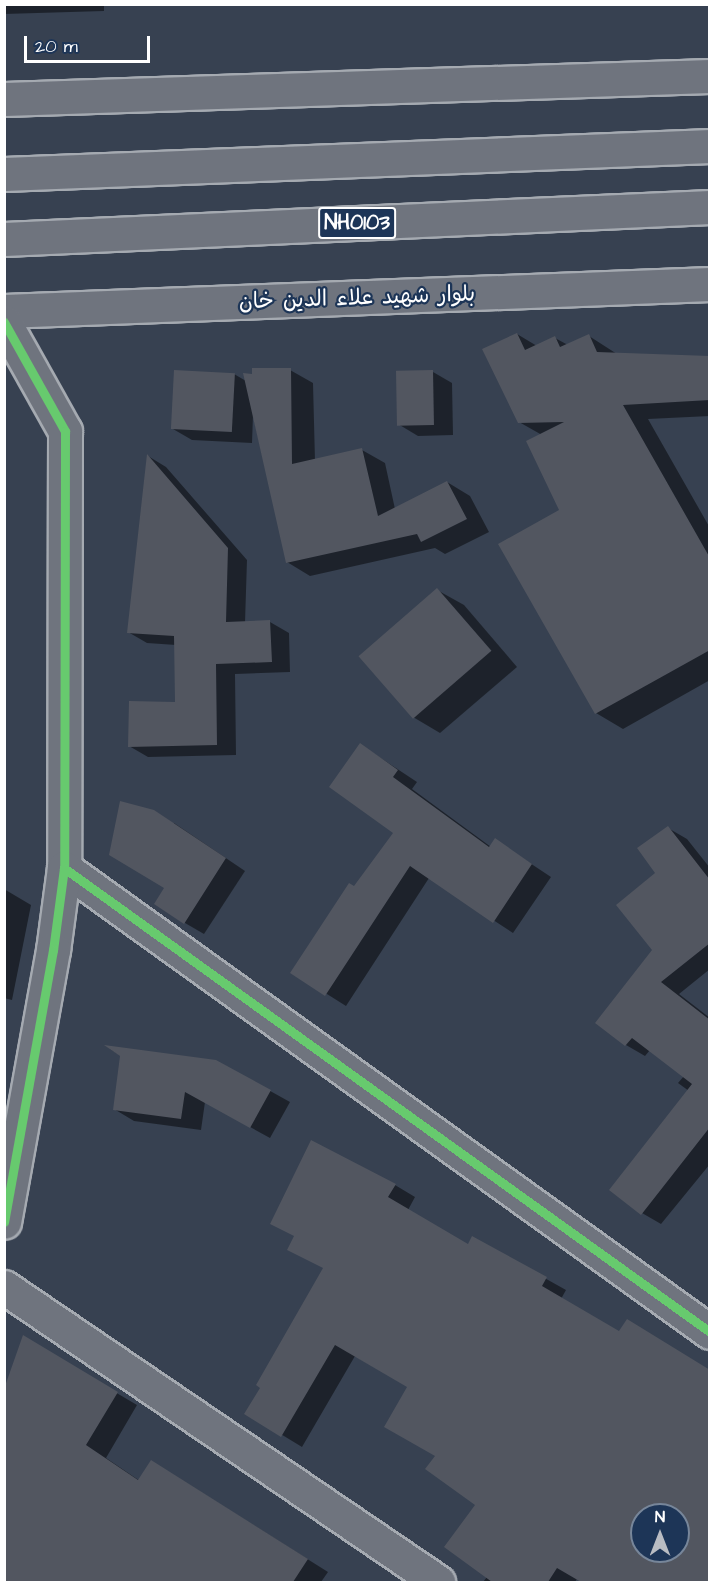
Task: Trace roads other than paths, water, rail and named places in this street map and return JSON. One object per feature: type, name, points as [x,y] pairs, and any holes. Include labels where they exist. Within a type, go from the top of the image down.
[{"type":"main road","points":[[4,99],[710,76]]},
{"type":"main road","points":[[4,174],[710,146]]},
{"type":"main road","name":"NH0103","points":[[4,239],[710,207]]},
{"type":"main road","name":"بلوار شهید علاء الدین خان","points":[[4,311],[710,284]]},
{"type":"main road","points":[[4,322],[64,431],[64,868],[53,950],[5,1213]]},
{"type":"main road","points":[[64,868],[710,1332]]},
{"type":"main road","points":[[4,1287],[438,1582]]}]
